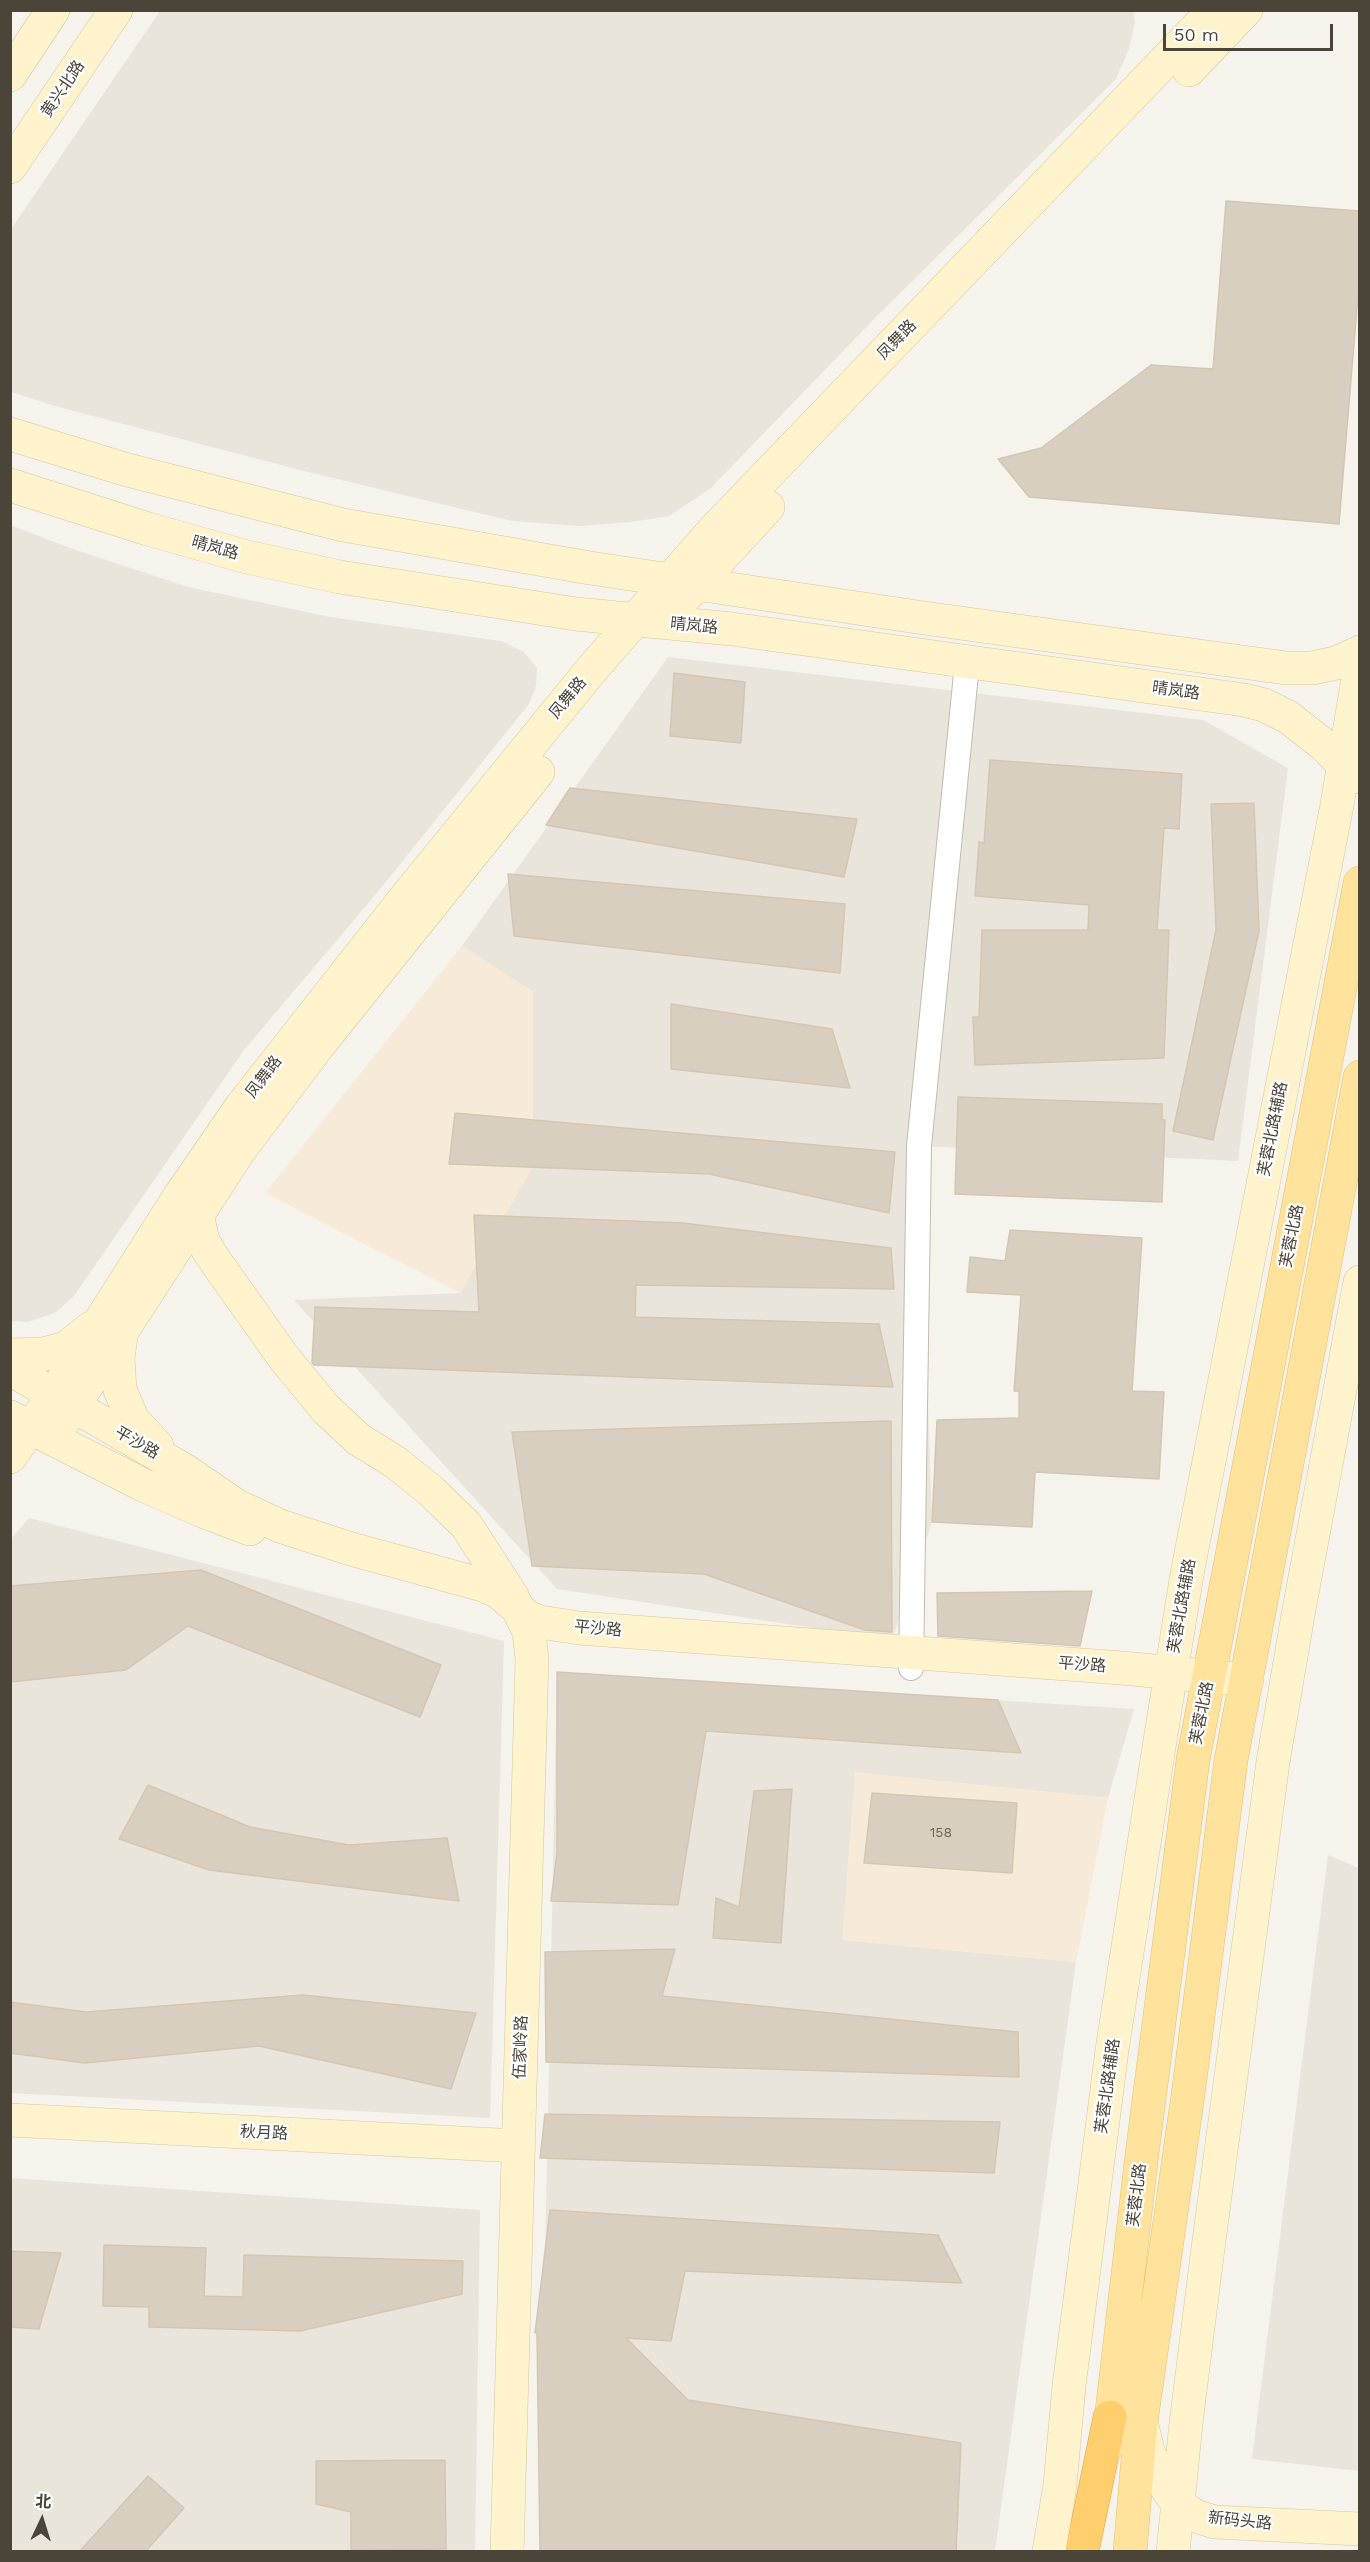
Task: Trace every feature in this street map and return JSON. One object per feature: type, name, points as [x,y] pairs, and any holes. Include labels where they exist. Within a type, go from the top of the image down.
[{"type":"highway","points":[[1082,2552],[1122,2410]]},
{"type":"main road","name":"芙蓉北路","points":[[1130,2552],[1122,2410],[1164,1974],[1193,1760],[1359,884]]},
{"type":"main road","name":"芙蓉北路","points":[[1098,2552],[1122,2410],[1188,2095],[1231,1760],[1359,1077]]},
{"type":"main road","points":[[1070,2552],[1122,2410]]},
{"type":"main road","points":[[1122,2410],[1149,2552]]},
{"type":"street","points":[[10,75],[53,10]]},
{"type":"street","name":"黄兴北路","points":[[10,167],[116,10]]},
{"type":"street","name":"凤舞路","points":[[683,582],[714,530],[1214,10]]},
{"type":"street","name":"凤舞路","points":[[113,1321],[197,1214],[238,1151],[318,1046],[614,676],[649,621],[683,582],[747,528],[1246,10]]},
{"type":"street","points":[[10,434],[124,469],[343,525],[464,548],[683,582],[1286,668],[1312,668],[1336,663],[1359,652]]},
{"type":"street","name":"晴岚路","points":[[10,485],[148,529],[271,562],[340,577],[576,614],[732,629],[1245,700],[1264,705],[1288,717],[1352,773]]},
{"type":"street","name":"凤舞路","points":[[10,1457],[31,1428],[64,1400],[113,1321],[210,1152],[310,1017],[592,669],[649,621]]},
{"type":"street","points":[[911,1660],[919,1146],[967,663]]},
{"type":"street","name":"芙蓉北路辅路","points":[[1050,2552],[1060,2486],[1069,2386],[1113,2050],[1169,1682],[1258,1205],[1352,773],[1359,668]]},
{"type":"street","points":[[1258,1205],[1296,1213]]},
{"type":"street","name":"伍家岭路","points":[[197,1214],[201,1235],[211,1255],[284,1358],[326,1410],[358,1439],[395,1462],[430,1490],[466,1525],[518,1607],[530,1638],[532,1659],[507,2552]]},
{"type":"street","points":[[1173,2552],[1208,2248],[1273,1762],[1359,1282]]},
{"type":"street","points":[[10,1355],[44,1354],[66,1348],[85,1334],[113,1321],[120,1341],[117,1372],[126,1406],[133,1420],[146,1435],[186,1471]]},
{"type":"street","name":"平沙路","points":[[10,1369],[186,1471],[237,1506],[280,1526],[351,1549],[483,1585],[497,1591],[529,1618],[540,1622],[571,1627],[911,1660],[1245,1689]]},
{"type":"street","name":"平沙路","points":[[31,1428],[143,1485],[215,1516],[349,1563],[490,1601],[530,1638],[579,1644],[911,1660]]},
{"type":"street","points":[[1126,1970],[1164,1974]]},
{"type":"street","name":"秋月路","points":[[10,2120],[518,2155]]},
{"type":"street","name":"秋月路","points":[[10,2140],[518,2155]]},
{"type":"street","points":[[1069,2386],[1122,2410]]},
{"type":"street","name":"新码头路","points":[[1122,2410],[1177,2502],[1195,2516],[1215,2522],[1359,2529]]},
{"type":"street","name":"新码头路","points":[[1182,2552],[1190,2544],[1214,2537],[1359,2544]]},
{"type":"shaded area","points":[[1133,10],[1135,21],[1129,49],[1116,79],[873,320],[710,489],[669,516],[580,526],[512,521],[308,472],[62,408],[11,392],[11,229],[160,11]]},
{"type":"shaded area","points":[[10,525],[70,548],[188,587],[330,617],[501,641],[524,652],[537,668],[536,686],[529,704],[376,894],[244,1050],[74,1296],[55,1313],[28,1322],[10,1321]]},
{"type":"shaded area","points":[[668,657],[1203,720],[1288,768],[1238,1161],[919,1146],[932,1522],[892,1640],[557,1589],[294,1300],[461,1293],[533,992],[462,946]]},
{"type":"shaded area","points":[[462,946],[533,992],[533,1167],[460,1293],[265,1193]]},
{"type":"shaded area","points":[[29,1518],[504,1641],[490,2118],[11,2093],[10,1540]]},
{"type":"shaded area","points":[[557,1672],[1134,1709],[1108,1798],[855,1773],[843,1940],[1076,1962],[995,2551],[539,2552]]},
{"type":"shaded area","points":[[855,1772],[1108,1798],[1076,1962],[842,1940]]},
{"type":"shaded area","points":[[1328,1855],[1359,1868],[1359,2471],[1252,2459]]},
{"type":"shaded area","points":[[10,2178],[480,2210],[475,2551],[11,2551]]},
{"type":"building","points":[[1226,201],[1359,211],[1359,283],[1339,524],[1029,497],[998,459],[1041,448],[1151,365],[1213,369]]},
{"type":"building","points":[[674,673],[745,682],[741,743],[670,736]]},
{"type":"building","points":[[990,760],[1182,774],[1179,829],[1164,828],[1157,930],[1169,930],[1164,1058],[975,1065],[973,1017],[979,1017],[982,930],[1088,930],[1089,905],[975,896],[979,842],[984,843]]},
{"type":"building","points":[[570,788],[857,819],[844,877],[546,825]]},
{"type":"building","points":[[1254,803],[1259,931],[1213,1140],[1173,1131],[1216,930],[1211,804]]},
{"type":"building","points":[[508,874],[845,904],[840,973],[514,936]]},
{"type":"building","points":[[671,1004],[832,1029],[850,1088],[671,1069]]},
{"type":"building","points":[[958,1097],[1162,1104],[1162,1120],[1165,1120],[1162,1202],[955,1194]]},
{"type":"building","points":[[455,1113],[895,1152],[889,1213],[709,1174],[449,1164]]},
{"type":"building","points":[[474,1215],[683,1223],[891,1248],[894,1289],[636,1285],[635,1317],[879,1324],[893,1387],[314,1365],[312,1362],[315,1307],[479,1312]]},
{"type":"building","points":[[1010,1230],[1142,1238],[1132,1391],[1164,1392],[1159,1479],[1035,1472],[1032,1527],[932,1522],[937,1420],[1019,1418],[1019,1391],[1014,1391],[1021,1295],[967,1292],[970,1257],[1005,1261]]},
{"type":"building","points":[[891,1421],[892,1632],[865,1630],[704,1574],[532,1566],[512,1432]]},
{"type":"building","points":[[201,1570],[441,1665],[420,1717],[188,1626],[126,1670],[10,1682],[10,1586]]},
{"type":"building","points":[[1092,1591],[1080,1646],[938,1636],[937,1593]]},
{"type":"building","points":[[557,1672],[998,1700],[1021,1753],[706,1731],[678,1905],[551,1901],[557,1852]]},
{"type":"building","points":[[148,1785],[250,1827],[349,1845],[447,1838],[459,1901],[209,1870],[119,1839]]},
{"type":"building","points":[[792,1789],[781,1943],[713,1938],[716,1898],[739,1907],[754,1791]]},
{"type":"building","points":[[872,1793],[1017,1803],[1012,1873],[864,1863]]},
{"type":"building","points":[[675,1949],[662,1996],[1018,2032],[1019,2077],[546,2062],[545,1952]]},
{"type":"building","points":[[303,1995],[476,2013],[451,2089],[259,2046],[85,2063],[10,2053],[10,2002],[86,2012]]},
{"type":"building","points":[[545,2114],[1000,2122],[994,2173],[540,2158]]},
{"type":"building","points":[[550,2210],[938,2235],[962,2283],[685,2271],[671,2341],[626,2338],[688,2400],[961,2443],[956,2552],[540,2552],[537,2333],[535,2333]]},
{"type":"building","points":[[104,2245],[206,2248],[204,2296],[243,2297],[244,2255],[463,2261],[462,2294],[300,2331],[149,2327],[149,2307],[103,2306]]},
{"type":"building","points":[[10,2251],[61,2253],[39,2329],[10,2327]]},
{"type":"building","points":[[445,2460],[446,2549],[351,2550],[351,2512],[316,2504],[316,2461]]},
{"type":"building","points":[[148,2476],[184,2508],[145,2552],[79,2552]]}]
